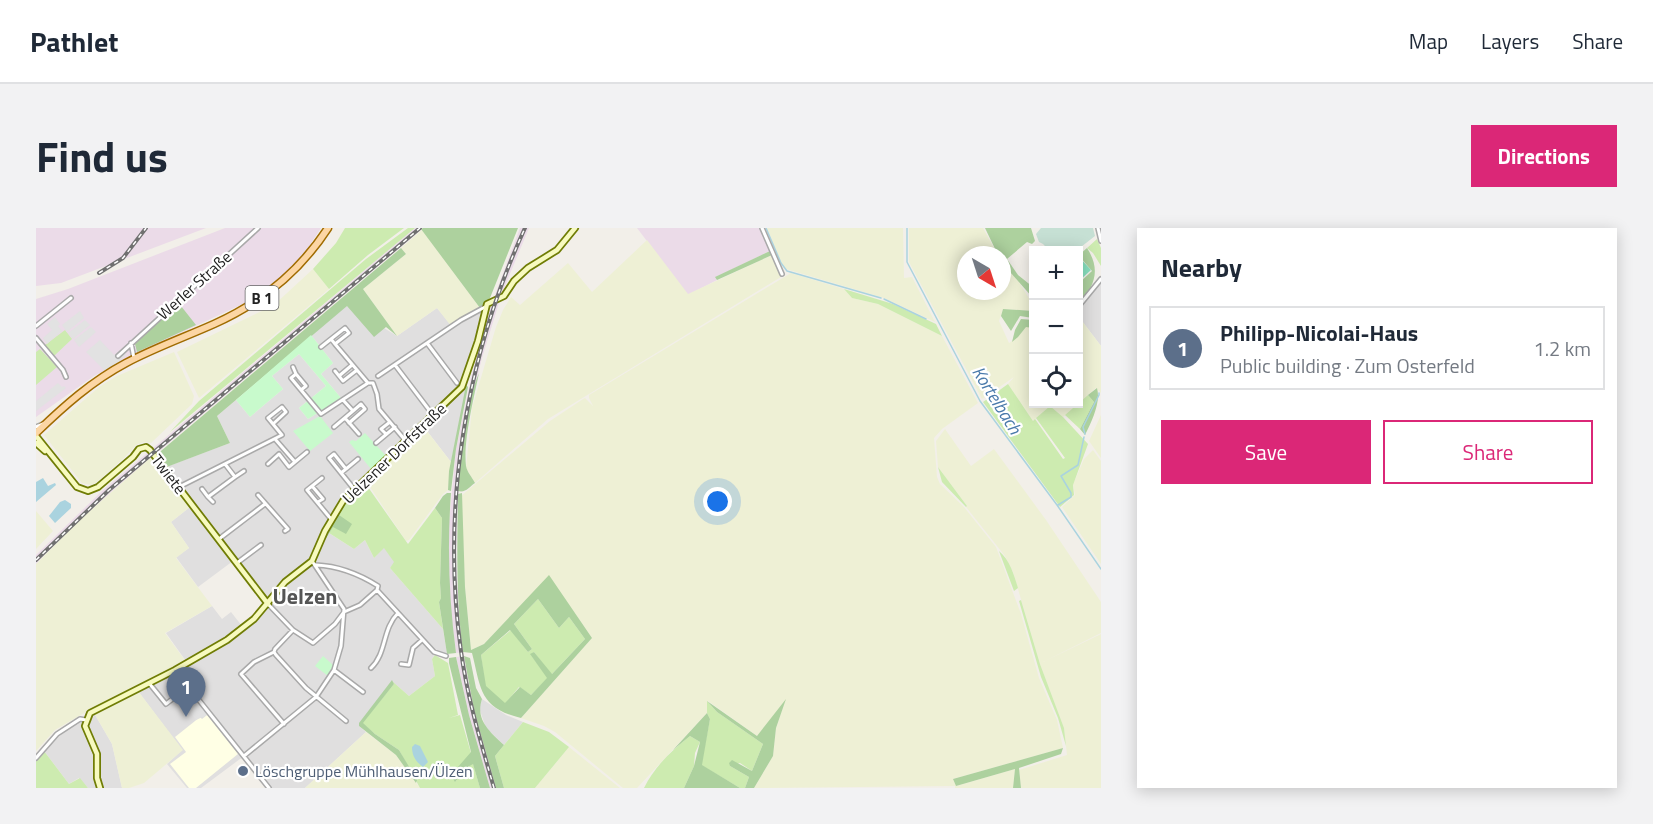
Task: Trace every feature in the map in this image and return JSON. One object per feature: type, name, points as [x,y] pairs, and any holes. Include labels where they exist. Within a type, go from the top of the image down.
[{"type":"main road","name":"Werler Straße","points":[[36,435],[96,381],[134,358],[229,317],[266,295],[298,267],[328,228]]},
{"type":"street","name":"Werler Straße","points":[[118,356],[258,228]]},
{"type":"street","points":[[378,376],[491,301],[504,296],[514,281],[528,268],[557,250],[575,228]]},
{"type":"street","points":[[762,228],[782,274]]},
{"type":"street","points":[[1098,228],[1101,241]]},
{"type":"street","points":[[1083,301],[1101,279]]},
{"type":"street","points":[[36,326],[70,298]]},
{"type":"street","name":"Uelzener Dorfstraße","points":[[86,720],[97,708],[175,670],[239,632],[268,604],[287,580],[313,563],[331,519],[342,501],[464,384],[478,341],[485,307]]},
{"type":"street","points":[[321,347],[345,328],[349,333],[335,344]]},
{"type":"street","points":[[36,338],[63,370],[66,377]]},
{"type":"street","points":[[331,339],[368,383],[373,383],[379,409],[405,440]]},
{"type":"street","points":[[131,343],[134,358]]},
{"type":"street","points":[[427,343],[457,383]]},
{"type":"street","points":[[339,376],[352,365]]},
{"type":"street","points":[[395,365],[433,415]]},
{"type":"street","points":[[293,367],[306,386]]},
{"type":"street","points":[[335,371],[343,381],[357,370]]},
{"type":"street","points":[[296,374],[291,378],[321,414],[368,383]]},
{"type":"street","points":[[301,390],[311,382]]},
{"type":"street","points":[[343,400],[353,411]]},
{"type":"street","points":[[334,427],[361,404],[365,409],[349,423]]},
{"type":"street","points":[[179,487],[282,435],[268,418],[282,407],[286,412],[273,424]]},
{"type":"street","points":[[345,418],[359,434]]},
{"type":"street","points":[[36,427],[48,422]]},
{"type":"street","points":[[386,434],[381,429],[390,422]]},
{"type":"street","points":[[376,443],[395,427]]},
{"type":"street","name":"Twiete","points":[[36,435],[76,487],[88,490],[98,487],[133,457],[139,448],[146,447],[268,604]]},
{"type":"street","points":[[275,439],[295,462]]},
{"type":"street","name":"Twiete","points":[[37,445],[50,455]]},
{"type":"street","points":[[268,464],[284,450]]},
{"type":"street","points":[[279,454],[290,467],[307,452]]},
{"type":"street","points":[[346,469],[334,454],[328,458],[354,489]]},
{"type":"street","points":[[341,473],[358,459]]},
{"type":"street","points":[[225,464],[236,477]]},
{"type":"street","points":[[208,497],[244,471]]},
{"type":"street","points":[[322,478],[307,490],[331,519]]},
{"type":"street","points":[[312,486],[323,499],[318,503]]},
{"type":"street","points":[[202,489],[213,502]]},
{"type":"street","points":[[258,495],[288,529]]},
{"type":"street","points":[[219,539],[265,504]]},
{"type":"street","points":[[237,562],[261,545]]},
{"type":"street","points":[[313,563],[356,574],[378,586],[377,590],[422,640],[434,652],[446,656]]},
{"type":"street","points":[[244,756],[316,697],[334,669],[341,646],[344,612],[313,563]]},
{"type":"street","points":[[268,604],[293,630],[313,643],[335,624],[344,612],[360,604],[377,590]]},
{"type":"street","points":[[372,668],[379,658],[389,623],[398,614]]},
{"type":"street","points":[[284,724],[241,674],[254,662],[274,652],[293,630]]},
{"type":"street","points":[[401,664],[409,665],[413,648],[422,640]]},
{"type":"street","points":[[274,652],[316,697],[346,721]]},
{"type":"street","points":[[334,669],[363,692]]},
{"type":"street","points":[[175,670],[269,788]]},
{"type":"street","points":[[149,683],[166,704],[188,687]]},
{"type":"street","points":[[36,758],[62,731],[80,718],[86,720],[86,729],[97,754],[97,777],[100,788]]},
{"type":"shaded area","points":[[36,228],[206,228],[61,283],[36,286]]},
{"type":"shaded area","points":[[225,228],[321,228],[306,251],[278,280],[247,302],[94,376],[36,417],[36,299],[68,289]]},
{"type":"shaded area","points":[[415,228],[423,228],[118,486],[66,532],[36,564],[36,555],[102,491]]},
{"type":"shaded area","points":[[520,228],[529,228],[502,293],[482,358],[461,460],[456,562],[463,652],[456,653],[449,601],[449,523],[456,449],[471,378],[489,311]]},
{"type":"shaded area","points":[[637,228],[760,228],[770,251],[716,277],[717,280],[688,295]]},
{"type":"shaded area","points":[[767,228],[903,228],[904,278],[912,277],[935,322],[884,298],[786,269]]},
{"type":"shaded area","points":[[909,228],[983,228],[993,246],[957,246],[957,300],[1011,300],[1011,273],[1019,282],[1029,298],[1029,311],[1003,309],[999,321],[1009,343],[1018,337],[1026,326],[1029,327],[1029,408],[1048,408],[1033,421],[1008,384],[1014,377],[982,399],[909,262]]},
{"type":"shaded area","points":[[1041,228],[1093,228],[1095,236],[1082,246],[1045,246],[1039,242],[1036,234]]},
{"type":"shaded area","points":[[422,230],[480,308],[451,326],[437,308],[397,336],[363,289],[406,254],[401,248]]},
{"type":"shaded area","points":[[647,240],[688,294],[772,255],[781,277],[548,419],[475,483],[466,468],[472,408],[496,327],[511,297],[520,305],[568,263],[592,292]]},
{"type":"shaded area","points":[[313,269],[329,289],[199,398],[177,352],[274,305]]},
{"type":"shaded area","points":[[791,273],[844,289],[852,298],[878,304],[942,336],[978,403],[942,429],[934,438],[937,477],[940,484],[964,507],[996,547],[1021,614],[1039,678],[1057,720],[1063,748],[953,779],[956,786],[1015,769],[1013,788],[955,788],[955,786],[754,788],[773,756],[776,728],[785,701],[757,736],[708,701],[707,713],[637,788],[623,788],[555,732],[521,718],[592,638],[549,576],[484,644],[471,650],[465,587],[461,496],[550,421],[585,398],[593,406],[589,395]]},
{"type":"shaded area","points":[[1101,281],[1101,346],[1083,322],[1083,304]]},
{"type":"shaded area","points":[[347,305],[397,336],[437,308],[451,325],[480,308],[482,314],[451,462],[421,423],[346,493],[324,530],[354,549],[365,540],[374,558],[384,547],[395,562],[390,568],[443,629],[447,654],[437,652],[432,659],[435,676],[409,696],[392,681],[359,726],[366,732],[305,788],[268,788],[243,758],[201,788],[187,788],[167,764],[182,750],[138,691],[188,664],[166,633],[212,606],[222,619],[231,612],[242,626],[265,605],[233,561],[198,587],[176,557],[189,548],[171,522],[195,503],[166,467],[230,443],[217,416],[236,400],[250,417],[283,389],[272,376],[299,354],[326,386],[299,408],[308,419],[341,398],[321,374],[333,363],[311,335]]},
{"type":"shaded area","points":[[80,311],[84,318],[67,332],[62,325]]},
{"type":"shaded area","points":[[55,317],[62,331],[47,344],[43,338],[52,330],[47,324]]},
{"type":"shaded area","points":[[85,320],[90,325],[73,339],[68,333]]},
{"type":"shaded area","points":[[1083,322],[1101,346],[1101,393],[1096,388],[1083,399]]},
{"type":"shaded area","points":[[91,327],[96,332],[79,347],[74,340]]},
{"type":"shaded area","points":[[100,340],[114,355],[124,347],[126,355],[120,362],[105,371],[86,352]]},
{"type":"shaded area","points":[[174,352],[194,396],[192,404],[151,443],[144,442],[136,445],[97,482],[91,485],[82,483],[44,435],[99,387],[117,376]]},
{"type":"shaded area","points":[[58,383],[66,388],[36,411],[36,401]]},
{"type":"shaded area","points":[[1052,408],[1073,408],[1063,417]]},
{"type":"shaded area","points":[[1101,415],[1101,458],[1089,441]]},
{"type":"shaded area","points":[[423,426],[451,462],[448,490],[406,541],[368,484],[368,478]]},
{"type":"shaded area","points":[[945,429],[971,466],[994,449],[1046,520],[1101,602],[1101,633],[1043,662],[1101,634],[1101,788],[1021,788],[1019,770],[1067,755],[1064,728],[1040,664],[1013,572],[1005,556],[938,467],[936,441]]},
{"type":"shaded area","points":[[1093,450],[1101,461],[1101,564],[1062,507],[1075,495],[1073,484],[1084,459]]},
{"type":"shaded area","points":[[151,457],[190,507],[171,522],[189,548],[176,558],[212,606],[165,633],[184,659],[183,663],[91,709],[55,730],[36,751],[36,564],[82,518]]},
{"type":"shaded area","points":[[36,511],[53,531],[36,549]]},
{"type":"shaded area","points":[[464,656],[474,710],[496,788],[490,788],[469,715],[456,657]]},
{"type":"shaded area","points":[[138,691],[183,750],[144,783],[122,788],[112,744],[94,713]]},
{"type":"shaded area","points":[[482,699],[506,715],[523,722],[504,745],[486,728],[479,708]]},
{"type":"shaded area","points":[[198,703],[207,715],[196,720],[189,711]]},
{"type":"shaded area","points":[[94,713],[112,744],[122,788],[88,788],[79,778],[69,784],[44,751],[69,727],[89,718]]},
{"type":"shaded area","points":[[207,715],[238,754],[196,788],[189,788],[170,764],[186,752],[175,737],[200,717],[202,719]]},
{"type":"shaded area","points":[[366,732],[396,755],[420,788],[305,788]]},
{"type":"shaded area","points":[[569,747],[620,788],[535,788]]},
{"type":"green space","points":[[345,228],[404,228],[329,289],[313,269],[336,243]]},
{"type":"green space","points":[[408,228],[415,228],[170,432],[199,401],[366,259]]},
{"type":"green space","points":[[518,228],[490,298],[480,308],[421,229]]},
{"type":"green space","points":[[985,228],[1031,228],[1035,241],[1032,244],[1027,242],[1011,256],[1011,246],[994,246]]},
{"type":"green space","points":[[1097,239],[1101,248],[1101,266],[1087,248]]},
{"type":"green space","points":[[401,248],[406,254],[363,289],[397,336],[386,327],[374,337],[347,306],[217,416],[230,443],[164,468],[155,456]]},
{"type":"green space","points":[[1087,248],[1095,270],[1092,284],[1083,299],[1083,279],[1092,271],[1083,260],[1083,252]]},
{"type":"green space","points":[[770,251],[772,255],[717,280],[715,277]]},
{"type":"green space","points":[[1083,261],[1091,270],[1083,277]]},
{"type":"green space","points":[[1011,265],[1018,275],[1029,284],[1029,293],[1011,273]]},
{"type":"green space","points":[[844,289],[893,304],[936,324],[942,336],[878,304],[852,298]]},
{"type":"green space","points":[[191,291],[193,294],[181,306],[196,325],[137,352],[135,344]]},
{"type":"green space","points":[[1003,309],[1029,311],[1029,317],[1020,316],[1011,331],[1001,316]]},
{"type":"green space","points":[[1021,319],[1029,320],[1029,327],[1026,327],[1012,342]]},
{"type":"green space","points":[[65,330],[72,339],[54,356],[45,345]]},
{"type":"green space","points":[[311,335],[333,363],[321,374],[341,398],[308,419],[299,408],[326,386],[299,354],[272,376],[283,389],[250,417],[236,400]]},
{"type":"green space","points":[[40,349],[57,367],[36,385],[36,352]]},
{"type":"green space","points":[[479,373],[465,456],[467,468],[475,483],[465,490],[458,491],[467,415]]},
{"type":"green space","points":[[1008,384],[1063,459],[1065,458],[1036,418],[1048,408],[1052,408],[1063,417],[1088,444],[1073,485],[1074,495],[1060,507],[983,402]]},
{"type":"green space","points":[[466,385],[468,387],[456,449],[451,491],[448,490],[449,471]]},
{"type":"green space","points":[[1097,388],[1097,405],[1085,435],[1080,429],[1094,402],[1088,395]]},
{"type":"green space","points":[[1088,395],[1094,402],[1080,429],[1065,415],[1073,408],[1083,408],[1083,399]]},
{"type":"green space","points":[[320,416],[333,433],[310,451],[293,431]]},
{"type":"green space","points":[[365,433],[386,456],[371,469],[349,442],[356,441]]},
{"type":"green space","points":[[938,467],[967,506],[966,507],[942,482]]},
{"type":"green space","points":[[363,480],[408,544],[435,508],[442,518],[441,598],[439,602],[443,629],[390,568],[394,562],[384,548],[374,558],[365,540],[354,549],[329,533],[333,526],[345,533],[339,515],[347,502],[344,499]]},
{"type":"green space","points":[[447,493],[451,493],[449,573],[456,653],[447,654],[439,602],[441,598],[442,518],[435,508]]},
{"type":"green space","points":[[462,493],[465,587],[471,650],[484,644],[549,575],[592,638],[521,718],[497,709],[489,702],[480,686],[472,653],[463,652],[458,593],[458,494]],"holes":[[[538,599],[559,628],[569,617],[585,639],[552,674],[534,652],[530,654],[547,678],[531,695],[520,687],[505,703],[486,686],[481,655],[510,630],[528,652],[532,649],[514,624]]]},
{"type":"green space","points":[[344,499],[347,502],[339,515],[352,524],[346,534],[333,527],[325,540],[322,537]]},
{"type":"green space","points":[[999,551],[1009,563],[1013,573],[1018,588],[1014,591]]},
{"type":"green space","points":[[538,599],[559,628],[569,617],[585,639],[551,675],[534,652],[531,655],[548,678],[531,695],[519,687],[505,704],[485,686],[481,655],[511,630],[528,652],[532,649],[514,624]]},
{"type":"green space","points":[[1021,600],[1040,664],[1064,728],[1066,746],[1058,718],[1041,677],[1019,601]]},
{"type":"green space","points":[[435,655],[448,663],[458,715],[449,718],[460,715],[471,753],[455,782],[473,763],[480,788],[420,788],[399,750],[362,723],[394,684],[392,681],[409,696],[435,676],[432,659]]},
{"type":"green space","points":[[323,656],[333,665],[328,676],[315,666]]},
{"type":"green space","points":[[464,656],[470,658],[476,688],[482,699],[480,706],[482,719],[504,745],[495,756],[504,788],[496,788],[474,710]]},
{"type":"green space","points":[[456,657],[469,715],[490,788],[480,788],[473,764],[466,768],[455,782],[451,775],[471,752],[449,663],[449,658]]},
{"type":"green space","points":[[392,680],[394,684],[363,723],[399,750],[417,780],[416,783],[396,755],[359,726]]},
{"type":"green space","points":[[786,699],[776,728],[773,756],[754,788],[745,788],[749,777],[730,766],[729,763],[732,760],[752,771],[763,744],[717,712],[707,701],[757,736]]},
{"type":"green space","points":[[707,701],[717,712],[763,744],[752,771],[740,763],[730,766],[749,777],[745,788],[740,788],[701,765],[710,719],[707,713]]},
{"type":"green space","points":[[707,713],[710,719],[702,765],[740,788],[684,788],[694,766],[700,742],[690,736],[673,750]]},
{"type":"green space","points":[[523,722],[549,732],[569,747],[535,788],[504,788],[495,756]]},
{"type":"green space","points":[[690,736],[700,742],[695,753],[694,766],[684,788],[644,788],[664,759]]},
{"type":"green space","points":[[1063,748],[1061,754],[1019,768],[1021,788],[1013,788],[1015,769],[956,786],[953,779]]},
{"type":"green space","points":[[44,751],[69,784],[80,778],[88,788],[36,788],[36,759]]},
{"type":"water","points":[[43,478],[48,486],[55,483],[56,485],[36,502],[36,482]]},
{"type":"water","points":[[65,500],[71,504],[71,508],[55,523],[49,516],[60,502]]},
{"type":"water","points":[[415,744],[420,746],[428,762],[423,767],[414,756],[412,747]]},
{"type":"waterway","points":[[766,228],[781,263],[787,271],[881,298]]},
{"type":"waterway","name":"Kortelbach","points":[[907,228],[907,262],[980,401],[1101,569]]},
{"type":"waterway","points":[[884,299],[926,319]]},
{"type":"waterway","points":[[1085,434],[1083,427],[1099,393]]},
{"type":"waterway","points":[[1058,505],[1071,497],[1061,476],[1078,465],[1084,437]]},
{"type":"railway","points":[[99,273],[123,258],[146,228]]},
{"type":"railway","points":[[36,560],[109,490],[420,228]]},
{"type":"railway","points":[[494,788],[479,737],[461,651],[454,543],[463,435],[473,382],[504,278],[525,228]]},
{"type":"place","name":"Philipp-Nicolai-Haus","points":[[186,717]]},
{"type":"place","name":"Löschgruppe Mühlhausen/Ülzen","points":[[243,771]]},
{"type":"district","name":"Uelzen","points":[[305,596]]}]
